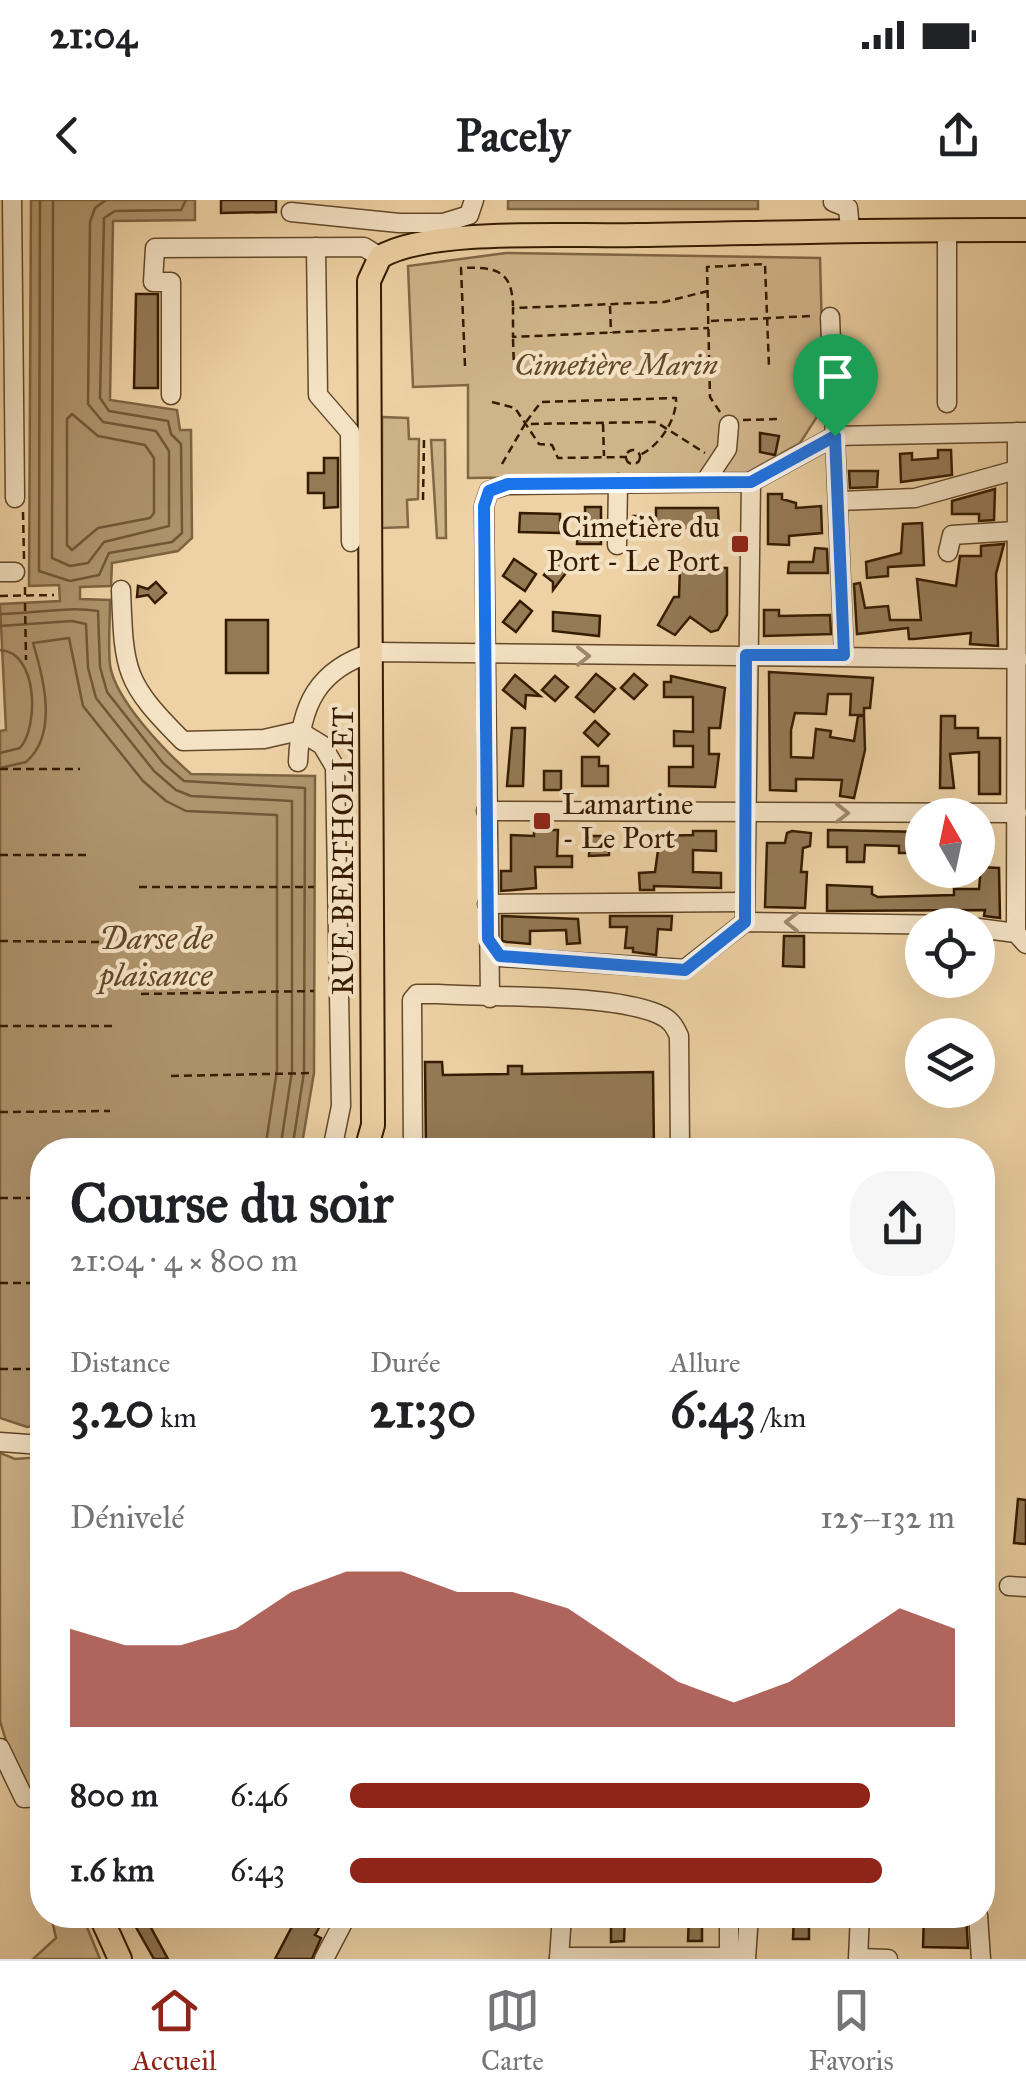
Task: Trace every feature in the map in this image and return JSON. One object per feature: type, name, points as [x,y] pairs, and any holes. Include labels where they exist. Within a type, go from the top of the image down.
[{"type":"main road","points":[[380,258],[412,244],[482,239],[850,229],[1026,230]]},
{"type":"main road","name":"RUE BERTHOLLET","points":[[369,1138],[372,1124],[374,652],[369,282],[380,258]]},
{"type":"main road","points":[[106,1928],[120,1959]]},
{"type":"street","points":[[12,200],[6,236],[15,498]]},
{"type":"street","points":[[290,246],[290,206],[443,223],[469,215],[474,200]]},
{"type":"street","points":[[821,231],[831,202],[848,208],[850,229]]},
{"type":"street","points":[[947,403],[948,229]]},
{"type":"street","points":[[316,246],[318,394],[350,432],[351,542]]},
{"type":"street","points":[[172,395],[172,282],[154,282],[154,248],[364,247],[380,258]]},
{"type":"street","points":[[830,317],[844,655]]},
{"type":"street","points":[[705,482],[727,449],[730,425]]},
{"type":"street","points":[[490,998],[484,506],[489,491],[508,484],[751,482],[835,436],[1022,432],[1016,470],[1016,531],[1022,589],[1018,659],[1022,694],[1021,938],[995,932]]},
{"type":"street","points":[[839,500],[915,498],[1016,470]]},
{"type":"street","points":[[745,922],[751,482]]},
{"type":"street","points":[[617,545],[618,483]]},
{"type":"street","points":[[948,552],[952,535],[1016,531]]},
{"type":"street","points":[[121,590],[124,664],[132,686],[183,742],[243,742],[299,731],[322,745],[335,768],[340,1106],[334,1138]]},
{"type":"street","points":[[298,762],[299,731],[315,691],[345,665],[374,652],[485,657],[844,655],[1018,659]]},
{"type":"street","points":[[486,811],[745,812],[1020,821]]},
{"type":"street","points":[[487,904],[745,902]]},
{"type":"street","points":[[492,949],[500,956],[685,970],[745,922],[905,924]]},
{"type":"street","points":[[413,1138],[410,1034],[414,996],[626,1004],[674,1023],[679,1036],[680,1138]]},
{"type":"street","points":[[0,1442],[30,1444]]},
{"type":"street","points":[[0,1748],[30,1793]]},
{"type":"street","points":[[0,1800],[30,1798]]},
{"type":"street","points":[[324,1959],[340,1928]]},
{"type":"street","points":[[561,1928],[559,1958],[734,1958]]},
{"type":"street","points":[[731,1928],[734,1958]]},
{"type":"street","points":[[734,1958],[745,1928]]},
{"type":"street","points":[[859,1928],[858,1959],[888,1959]]},
{"type":"street","points":[[979,1928],[981,1959]]},
{"type":"path","points":[[769,367],[765,264],[708,266],[710,397],[726,420],[782,418]]},
{"type":"path","points":[[466,366],[461,268],[492,267],[505,273],[512,284],[514,369]]},
{"type":"path","points":[[513,308],[664,302],[708,291]]},
{"type":"path","points":[[610,305],[610,333]]},
{"type":"path","points":[[708,321],[810,316]]},
{"type":"path","points":[[512,337],[709,328]]},
{"type":"path","points":[[492,402],[515,408],[525,424],[539,444],[552,444],[558,458],[627,457],[635,463],[650,450],[677,412],[676,398],[540,402],[525,424],[502,464]]},
{"type":"path","points":[[603,422],[604,457]]},
{"type":"path","points":[[525,424],[656,422],[719,462]]},
{"type":"path","points":[[423,500],[424,440]]},
{"type":"path","points":[[627,457],[631,450],[640,455]]},
{"type":"path","points":[[15,498],[23,498],[25,596]]},
{"type":"path","points":[[0,596],[54,595]]},
{"type":"path","points":[[25,604],[26,660]]},
{"type":"path","points":[[0,769],[80,769]]},
{"type":"path","points":[[0,855],[87,855]]},
{"type":"path","points":[[139,888],[314,887]]},
{"type":"path","points":[[0,941],[102,942]]},
{"type":"path","points":[[140,994],[314,990]]},
{"type":"path","points":[[0,1026],[112,1026]]},
{"type":"path","points":[[171,1076],[314,1074]]},
{"type":"path","points":[[0,1112],[110,1111]]},
{"type":"path","points":[[0,1198],[30,1198]]},
{"type":"path","points":[[0,1283],[30,1283]]},
{"type":"path","points":[[0,1369],[30,1369]]},
{"type":"green space","name":"Cimetière Marin","points":[[506,253],[820,258],[824,406],[800,443],[745,474],[468,478],[468,385],[413,387],[408,266]]},
{"type":"green space","points":[[382,417],[408,418],[409,439],[419,439],[418,499],[407,500],[408,527],[382,528]]},
{"type":"green space","points":[[431,440],[445,440],[446,538],[437,538]]},
{"type":"green space","points":[[0,1453],[15,1459],[30,1458],[30,1788],[19,1783],[0,1721]]},
{"type":"green space","points":[[54,1928],[87,1928],[100,1959],[33,1959],[56,1938]]},
{"type":"water","name":"Darse de plaisance","points":[[31,200],[195,200],[195,220],[113,221],[110,400],[177,410],[180,430],[191,430],[192,538],[178,551],[112,563],[111,586],[80,587],[80,599],[110,600],[109,657],[114,679],[143,724],[191,774],[315,776],[314,1073],[303,1138],[30,1138],[27,1427],[0,1418],[0,731],[6,730],[0,604],[60,601],[59,585],[29,586]]},
{"type":"water","points":[[508,200],[758,200],[758,209],[508,209]]},
{"type":"building","points":[[221,200],[276,200],[276,212],[221,213]]},
{"type":"building","points":[[136,294],[158,294],[158,388],[134,388]]},
{"type":"building","points":[[760,433],[779,436],[775,455],[760,452]]},
{"type":"building","points":[[938,450],[951,450],[952,475],[901,482],[900,454],[912,453],[912,460],[938,458]]},
{"type":"building","points":[[324,458],[338,458],[338,507],[324,508],[324,493],[308,493],[308,473],[324,473]]},
{"type":"building","points":[[849,471],[878,471],[877,487],[850,488]]},
{"type":"building","points":[[995,489],[994,520],[979,521],[979,514],[952,514],[952,501]]},
{"type":"building","points":[[768,494],[782,494],[782,499],[796,503],[796,508],[821,506],[822,533],[789,536],[789,545],[768,544]]},
{"type":"building","points":[[585,507],[601,507],[601,544],[577,544],[578,527],[585,527]]},
{"type":"building","points":[[656,508],[718,508],[719,528],[668,528],[668,537],[632,536],[633,516],[656,516]]},
{"type":"building","points":[[520,513],[560,514],[560,533],[519,532]]},
{"type":"building","points":[[922,523],[924,565],[888,567],[888,576],[867,578],[866,562],[901,553],[903,524]]},
{"type":"building","points":[[1004,544],[996,574],[998,646],[970,644],[971,633],[909,639],[908,628],[857,634],[854,584],[860,583],[865,608],[888,606],[890,620],[921,620],[917,579],[956,586],[960,556],[981,556],[981,546]]},
{"type":"building","points":[[815,548],[827,549],[828,573],[788,573],[789,562],[813,562]]},
{"type":"building","points":[[514,559],[536,574],[525,591],[503,576]]},
{"type":"building","points":[[556,559],[569,569],[553,590],[553,582],[544,575]]},
{"type":"building","points":[[680,567],[727,568],[727,615],[718,630],[711,632],[690,617],[675,635],[658,625],[674,597],[679,597]]},
{"type":"building","points":[[156,582],[166,593],[155,603],[148,595],[137,597],[138,586],[148,589]]},
{"type":"building","points":[[520,601],[532,611],[516,632],[503,622]]},
{"type":"building","points":[[764,610],[779,610],[779,616],[830,615],[831,634],[764,636]]},
{"type":"building","points":[[553,612],[600,616],[599,636],[553,631]]},
{"type":"building","points":[[226,620],[268,620],[268,673],[226,673]]},
{"type":"building","points":[[769,672],[873,678],[870,708],[864,708],[864,715],[850,715],[851,694],[828,694],[826,714],[795,713],[791,730],[791,757],[813,758],[816,729],[831,731],[830,737],[854,741],[858,716],[864,716],[865,750],[854,798],[840,796],[842,780],[796,779],[796,791],[770,790]]},
{"type":"building","points":[[596,674],[615,689],[594,712],[576,697]]},
{"type":"building","points":[[634,674],[647,685],[634,699],[621,688]]},
{"type":"building","points":[[515,675],[540,696],[526,695],[525,708],[503,690]]},
{"type":"building","points":[[555,676],[568,687],[555,701],[542,690]]},
{"type":"building","points":[[671,676],[725,688],[720,728],[709,728],[709,754],[719,754],[715,787],[669,786],[669,767],[693,767],[693,746],[674,746],[674,731],[693,732],[693,697],[664,697],[664,682],[671,682]]},
{"type":"building","points":[[941,716],[955,716],[955,728],[978,728],[978,738],[1000,738],[1000,794],[979,794],[979,752],[950,754],[954,788],[940,788]]},
{"type":"building","points":[[595,721],[609,734],[598,746],[584,733]]},
{"type":"building","points":[[512,728],[525,728],[523,786],[507,786]]},
{"type":"building","points":[[582,757],[599,757],[599,766],[608,766],[608,786],[582,786]]},
{"type":"building","points":[[544,771],[561,771],[561,790],[544,790]]},
{"type":"building","points":[[534,830],[558,830],[557,856],[572,856],[572,867],[535,867],[536,888],[501,891],[501,871],[511,871],[511,835],[534,836]]},
{"type":"building","points":[[828,830],[905,832],[905,853],[899,853],[899,846],[865,845],[864,862],[847,862],[847,847],[828,847]]},
{"type":"building","points":[[693,831],[716,831],[716,851],[693,850],[693,872],[721,873],[721,888],[654,886],[654,890],[640,890],[639,873],[655,872],[660,836],[693,835]]},
{"type":"building","points":[[787,833],[811,833],[810,846],[803,848],[801,872],[807,872],[805,908],[765,907],[767,843],[785,843]]},
{"type":"building","points":[[590,836],[609,836],[609,855],[589,856]]},
{"type":"building","points":[[995,868],[999,868],[1000,918],[995,917],[995,908],[827,911],[827,885],[872,887],[872,894],[878,897],[954,895],[954,889],[995,888]]},
{"type":"building","points":[[502,916],[578,919],[580,943],[567,944],[566,930],[530,931],[530,944],[502,941]]},
{"type":"building","points":[[610,916],[672,916],[671,930],[658,929],[656,955],[633,952],[633,948],[625,948],[627,927],[610,927]]},
{"type":"building","points":[[784,936],[804,936],[804,967],[783,966]]},
{"type":"building","points":[[425,1062],[442,1062],[443,1075],[508,1074],[508,1066],[522,1066],[522,1074],[653,1072],[654,1138],[426,1138]]},
{"type":"building","points":[[1018,1499],[1026,1500],[1026,1544],[1014,1543]]},
{"type":"building","points":[[136,1928],[151,1928],[168,1959],[154,1959]]},
{"type":"building","points":[[291,1928],[319,1928],[315,1935],[321,1938],[312,1959],[275,1959]]},
{"type":"building","points":[[611,1928],[624,1928],[624,1941],[611,1942]]},
{"type":"building","points":[[688,1928],[702,1928],[702,1941],[688,1941]]},
{"type":"building","points":[[793,1928],[809,1928],[809,1939],[793,1939]]},
{"type":"building","points":[[924,1928],[967,1928],[968,1948],[923,1947]]},
{"type":"place","name":"Cimetière du Port - Le Port","points":[[740,544]]},
{"type":"place","name":"Lamartine - Le Port","points":[[542,821]]},
{"type":"route","points":[[835,436],[844,655],[746,655],[745,922],[685,970],[500,956],[488,939],[484,506],[489,491],[508,484],[751,482],[835,436]]}]
